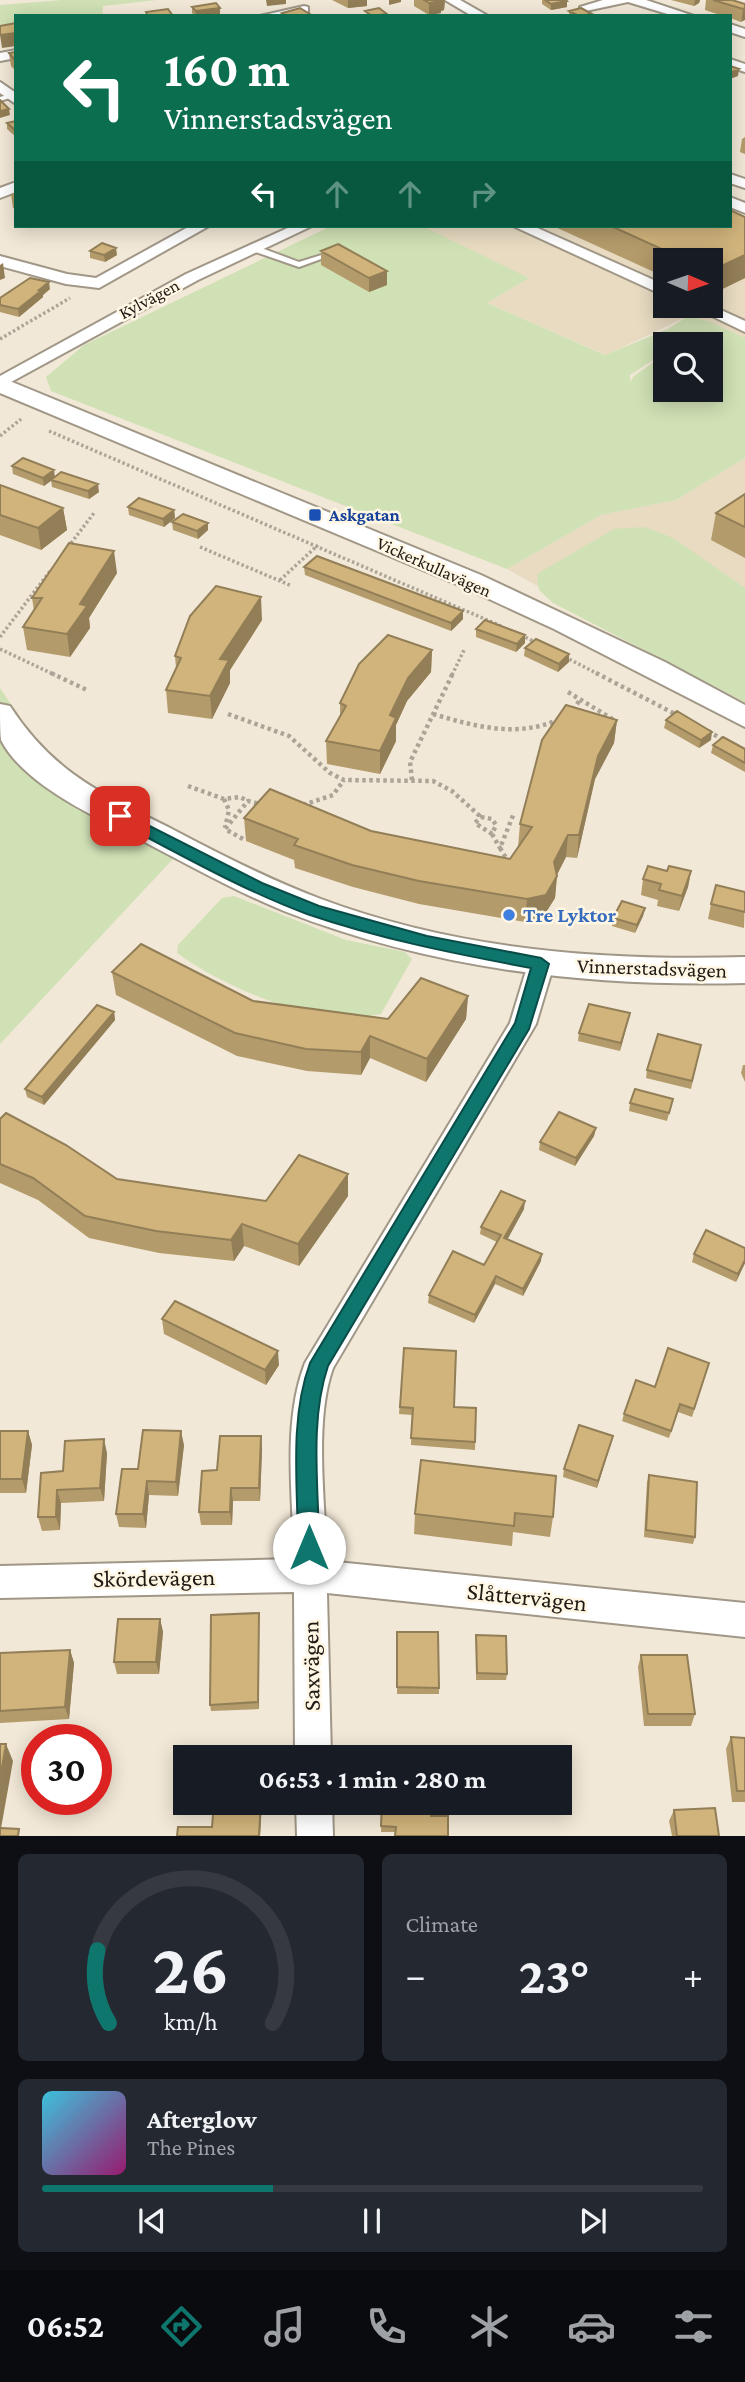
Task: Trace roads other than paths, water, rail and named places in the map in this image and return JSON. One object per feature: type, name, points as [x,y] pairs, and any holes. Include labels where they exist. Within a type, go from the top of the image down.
[{"type":"main road","name":"Vickerkullavägen","points":[[0,384],[432,564],[583,634],[745,717]]},
{"type":"main road","name":"Vinnerstadsvägen","points":[[0,713],[10,733],[31,760],[100,807],[257,887],[372,929],[489,956],[541,964],[637,970],[745,970]]},
{"type":"street","points":[[451,0],[478,14]]},
{"type":"street","points":[[574,0],[599,14]]},
{"type":"street","points":[[586,7],[624,0]]},
{"type":"street","points":[[633,0],[681,14]]},
{"type":"street","points":[[277,14],[305,9]]},
{"type":"street","points":[[0,86],[9,99]]},
{"type":"street","points":[[0,261],[94,284],[104,281],[197,228]]},
{"type":"street","name":"Kylvägen","points":[[0,384],[138,305],[299,228]]},
{"type":"street","points":[[525,228],[653,286]]},
{"type":"street","points":[[723,317],[745,327]]},
{"type":"street","name":"Saxvägen","points":[[313,1745],[308,1412],[311,1387],[320,1363],[523,1024],[541,964]]},
{"type":"street","name":"Skördevägen","points":[[0,1582],[309,1575]]},
{"type":"street","name":"Slåttervägen","points":[[309,1575],[745,1620]]},
{"type":"street","points":[[314,1815],[315,1836]]},
{"type":"lane","points":[[253,248],[299,265],[328,255]]},
{"type":"place","name":"Askgatan","points":[[315,515]]},
{"type":"place","name":"Tre Lyktor","points":[[509,915]]}]
